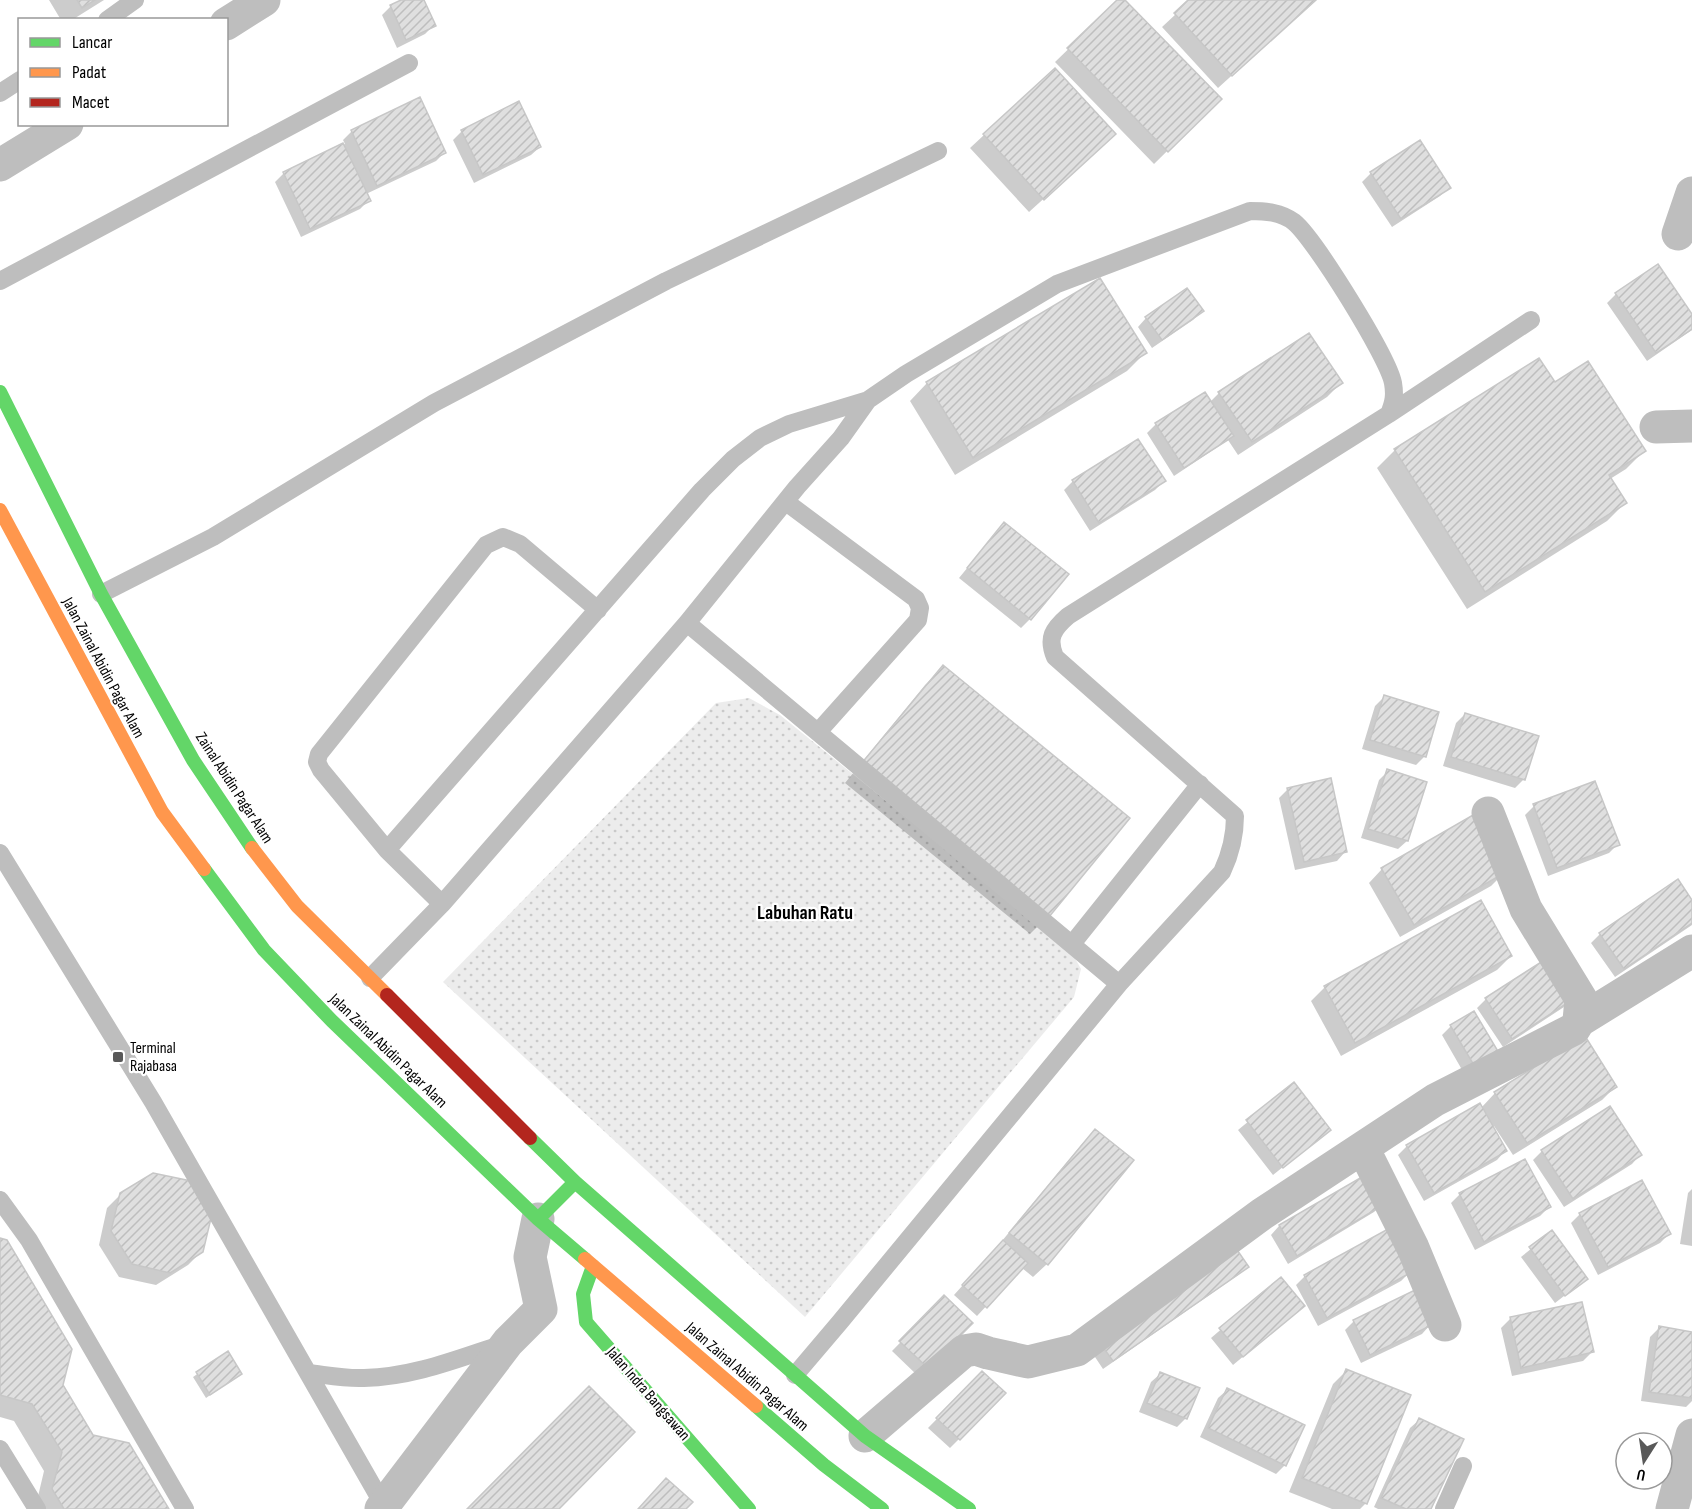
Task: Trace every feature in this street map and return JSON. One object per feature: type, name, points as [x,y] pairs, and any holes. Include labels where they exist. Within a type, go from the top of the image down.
[{"type":"main road","name":"Jalan Zainal Abidin Pagar Alam","points":[[0,392],[101,594]]},
{"type":"main road","name":"Jalan Zainal Abidin Pagar Alam","points":[[1,514],[162,812],[264,950],[332,1021],[538,1219],[824,1465],[882,1509]]},
{"type":"main road","name":"Zainal Abidin Pagar Alam","points":[[101,594],[193,760],[247,842],[297,906],[370,978]]},
{"type":"main road","name":"Jalan Zainal Abidin Pagar Alam","points":[[370,978],[575,1182],[865,1436],[969,1509]]},
{"type":"main road","points":[[538,1219],[575,1182]]},
{"type":"main road","name":"Jalan Indra Bangsawan","points":[[593,1266],[584,1286],[581,1302],[586,1322],[749,1509]]},
{"type":"street","points":[[228,23],[264,0]]},
{"type":"street","points":[[0,165],[64,126]]},
{"type":"street","points":[[1678,234],[1692,193]]},
{"type":"street","points":[[1656,427],[1692,426]]},
{"type":"street","points":[[1488,813],[1526,909],[1581,999],[1580,1021]]},
{"type":"street","points":[[865,1436],[964,1351],[976,1348],[1028,1362],[1077,1350],[1262,1214],[1435,1100],[1574,1029],[1580,1021],[1692,951]]},
{"type":"street","points":[[1363,1148],[1413,1248],[1445,1325]]},
{"type":"street","points":[[382,1507],[508,1342],[541,1309],[530,1257],[538,1219]]},
{"type":"street","points":[[1672,1509],[1692,1435]]},
{"type":"lane","points":[[110,18],[135,0]]},
{"type":"lane","points":[[0,281],[409,63]]},
{"type":"lane","points":[[0,93],[18,81]]},
{"type":"lane","points":[[101,594],[213,537],[434,404],[666,281],[938,151]]},
{"type":"lane","points":[[387,850],[702,490],[733,459],[760,438],[789,424],[868,400],[906,374],[1057,284],[1250,211],[1269,211],[1294,222],[1315,245],[1376,346],[1392,380],[1395,401],[1389,414]]},
{"type":"lane","points":[[795,1375],[1119,984],[1222,873],[1232,852],[1235,816],[1055,657],[1051,647],[1052,636],[1058,625],[1068,616],[1389,414],[1531,320]]},
{"type":"lane","points":[[370,978],[442,904],[687,623],[841,438],[868,400]]},
{"type":"lane","points":[[786,502],[916,600],[921,608],[918,620],[818,732]]},
{"type":"lane","points":[[442,904],[387,850],[321,770],[317,762],[319,754],[486,545],[503,537],[519,544],[598,610]]},
{"type":"lane","points":[[687,623],[1119,984]]},
{"type":"lane","points":[[1072,945],[1200,784]]},
{"type":"lane","points":[[0,853],[153,1102],[382,1507]]},
{"type":"lane","points":[[0,1200],[30,1240],[185,1509]]},
{"type":"lane","points":[[308,1373],[362,1378],[400,1375],[508,1342]]},
{"type":"lane","points":[[0,1449],[37,1509]]},
{"type":"lane","points":[[1444,1509],[1463,1466]]},
{"type":"shaded area","points":[[749,698],[780,715],[1071,951],[1081,969],[1074,997],[805,1317],[443,982],[716,703]]},
{"type":"building","points":[[77,0],[95,0],[82,8]]},
{"type":"building","points":[[401,0],[424,0],[436,26],[406,40],[390,5]]},
{"type":"building","points":[[1117,0],[1125,0],[1222,99],[1168,152],[1067,48]]},
{"type":"building","points":[[1188,0],[1316,0],[1232,76],[1174,13]]},
{"type":"building","points":[[1055,68],[1116,134],[1044,200],[983,134]]},
{"type":"building","points":[[420,97],[446,153],[377,186],[351,130]]},
{"type":"building","points":[[519,101],[541,147],[483,175],[461,130]]},
{"type":"building","points":[[1420,140],[1451,188],[1401,219],[1370,172]]},
{"type":"building","points":[[343,143],[371,201],[310,229],[283,172]]},
{"type":"building","points":[[1658,264],[1692,314],[1692,329],[1656,353],[1615,293]]},
{"type":"building","points":[[1100,278],[1147,353],[973,458],[926,382]]},
{"type":"building","points":[[1187,288],[1204,311],[1162,340],[1145,317]]},
{"type":"building","points":[[1309,333],[1343,383],[1252,442],[1218,392]]},
{"type":"building","points":[[1539,358],[1555,382],[1588,361],[1646,451],[1609,475],[1627,503],[1485,592],[1394,449]]},
{"type":"building","points":[[1205,392],[1234,436],[1184,468],[1155,423]]},
{"type":"building","points":[[1138,439],[1166,481],[1099,523],[1072,480]]},
{"type":"building","points":[[1004,522],[1069,574],[1031,620],[967,568]]},
{"type":"building","points":[[943,665],[1130,818],[1049,917],[861,764]]},
{"type":"building","points":[[1384,695],[1439,712],[1426,757],[1370,740]]},
{"type":"building","points":[[1465,713],[1539,736],[1525,780],[1451,757]]},
{"type":"building","points":[[1387,769],[1427,782],[1408,841],[1368,829]]},
{"type":"building","points":[[1331,778],[1347,852],[1304,862],[1287,788]]},
{"type":"building","points":[[1595,781],[1620,845],[1557,868],[1533,804]]},
{"type":"building","points":[[1473,815],[1506,872],[1414,925],[1381,868]]},
{"type":"building","points":[[1678,879],[1692,900],[1692,923],[1624,969],[1599,933]]},
{"type":"building","points":[[1481,900],[1512,956],[1355,1043],[1324,986]]},
{"type":"building","points":[[1549,957],[1575,998],[1512,1039],[1485,998]]},
{"type":"building","points":[[1474,1011],[1499,1053],[1475,1067],[1450,1025]]},
{"type":"building","points":[[1585,1036],[1617,1087],[1527,1143],[1494,1092]]},
{"type":"building","points":[[1294,1082],[1331,1130],[1283,1168],[1246,1120]]},
{"type":"building","points":[[1480,1103],[1507,1151],[1434,1193],[1406,1145]]},
{"type":"building","points":[[1610,1106],[1642,1155],[1573,1199],[1541,1150]]},
{"type":"building","points":[[1095,1129],[1134,1160],[1048,1265],[1009,1233]]},
{"type":"building","points":[[1525,1159],[1551,1207],[1484,1242],[1459,1193]]},
{"type":"building","points":[[153,1173],[191,1181],[212,1214],[203,1252],[170,1273],[132,1264],[111,1231],[120,1193]]},
{"type":"building","points":[[1367,1174],[1385,1204],[1297,1256],[1279,1225]]},
{"type":"building","points":[[1642,1180],[1671,1234],[1608,1267],[1579,1213]]},
{"type":"building","points":[[1388,1229],[1412,1272],[1327,1318],[1304,1275]]},
{"type":"building","points":[[1552,1230],[1588,1279],[1565,1296],[1529,1247]]},
{"type":"building","points":[[0,1238],[7,1240],[72,1349],[63,1385],[93,1435],[129,1443],[169,1509],[64,1509],[52,1489],[62,1452],[32,1404],[0,1395]]},
{"type":"building","points":[[1003,1240],[1028,1263],[987,1308],[962,1285]]},
{"type":"building","points":[[1233,1244],[1249,1267],[1113,1361],[1097,1339]]},
{"type":"building","points":[[1281,1277],[1305,1306],[1243,1357],[1219,1328]]},
{"type":"building","points":[[1415,1290],[1432,1325],[1370,1355],[1353,1320]]},
{"type":"building","points":[[944,1295],[973,1323],[928,1368],[899,1341]]},
{"type":"building","points":[[1582,1302],[1594,1352],[1521,1368],[1510,1317]]},
{"type":"building","points":[[1659,1326],[1692,1332],[1692,1398],[1649,1392]]},
{"type":"building","points":[[228,1351],[242,1374],[210,1395],[196,1372]]},
{"type":"building","points":[[1346,1369],[1411,1395],[1367,1504],[1302,1478]]},
{"type":"building","points":[[982,1371],[1006,1393],[960,1440],[936,1418]]},
{"type":"building","points":[[1160,1372],[1200,1388],[1187,1419],[1147,1403]]},
{"type":"building","points":[[589,1386],[635,1432],[559,1509],[467,1509]]},
{"type":"building","points":[[1227,1388],[1305,1425],[1286,1466],[1208,1428]]},
{"type":"building","points":[[1419,1418],[1464,1439],[1431,1509],[1406,1509],[1381,1498]]},
{"type":"building","points":[[666,1478],[693,1502],[686,1509],[638,1509]]},
{"type":"traffic: fast","points":[[0,392],[101,594],[193,760],[252,848]]},
{"type":"traffic: fast","points":[[204,869],[264,950],[332,1021],[538,1219],[585,1259]]},
{"type":"traffic: fast","points":[[530,1138],[575,1182],[865,1436],[969,1509]]},
{"type":"traffic: fast","points":[[538,1219],[575,1182]]},
{"type":"traffic: fast","points":[[593,1266],[583,1294],[586,1322],[749,1509]]},
{"type":"traffic: fast","points":[[756,1406],[824,1465],[882,1509]]},
{"type":"traffic: slow","points":[[0,510],[162,812],[204,869]]},
{"type":"traffic: slow","points":[[252,848],[297,906],[387,995]]},
{"type":"traffic: slow","points":[[585,1259],[756,1406]]},
{"type":"traffic: jam","points":[[387,995],[530,1138]]},
{"type":"place","name":"Terminal Rajabasa","points":[[118,1057]]},
{"type":"district","name":"Labuhan Ratu","points":[[805,913]]}]
